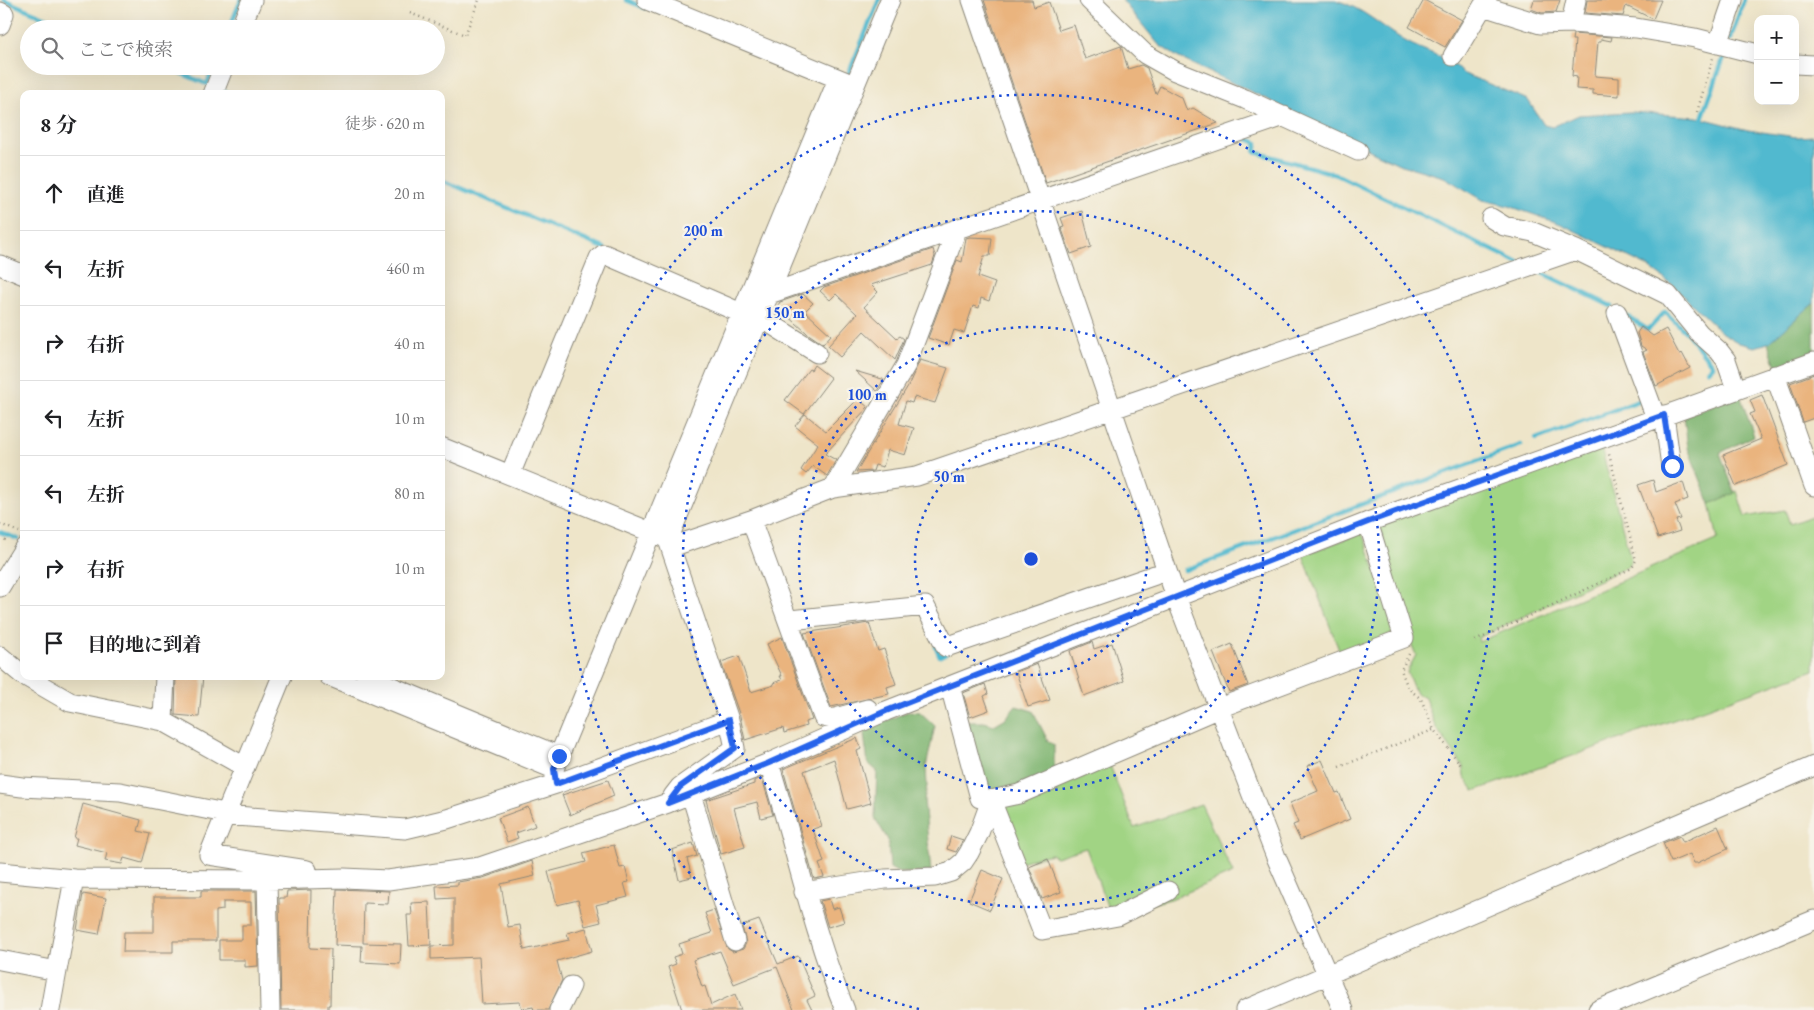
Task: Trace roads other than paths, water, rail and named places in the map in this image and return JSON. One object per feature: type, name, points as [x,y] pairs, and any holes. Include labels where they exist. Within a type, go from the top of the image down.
[{"type":"street","points":[[244,20],[252,0]]},
{"type":"street","points":[[556,770],[651,532],[750,316],[769,294],[890,0]]},
{"type":"street","points":[[972,0],[1042,199],[1176,597],[1276,857],[1343,1010]]},
{"type":"street","points":[[1089,0],[1145,54],[1175,71],[1284,116],[1358,151]]},
{"type":"street","points":[[1570,23],[1576,0]]},
{"type":"street","points":[[1718,44],[1734,0]]},
{"type":"street","points":[[656,2],[855,86]]},
{"type":"street","points":[[1453,56],[1485,3],[1540,24],[1570,23],[1636,28],[1754,53]]},
{"type":"street","points":[[0,12],[4,14],[0,24]]},
{"type":"street","points":[[1799,64],[1814,65]]},
{"type":"street","points":[[215,90],[220,75]]},
{"type":"street","points":[[668,803],[680,787],[735,748],[729,720],[670,544],[750,316],[838,79]]},
{"type":"street","points":[[769,294],[1284,116]]},
{"type":"street","points":[[1491,218],[1504,226],[1533,232],[1576,250],[1668,295],[1699,333],[1726,360],[1736,389]]},
{"type":"street","points":[[833,488],[906,365],[957,229]]},
{"type":"street","points":[[445,449],[651,532],[670,544],[751,520],[833,488],[917,476],[1576,250]]},
{"type":"street","points":[[510,475],[599,258],[604,254],[771,324],[817,353]]},
{"type":"street","points":[[0,265],[20,273]]},
{"type":"street","points":[[1617,313],[1660,417],[1672,466]]},
{"type":"street","points":[[1,872],[74,879],[304,880],[344,878],[388,880],[480,867],[668,803],[769,763],[886,711],[1368,522],[1814,362]]},
{"type":"street","points":[[1775,375],[1814,486]]},
{"type":"street","points":[[751,520],[790,620],[823,717],[832,719],[879,705],[886,711]]},
{"type":"street","points":[[950,686],[980,798],[991,800],[1019,794],[1219,708],[1404,638],[1368,522]]},
{"type":"street","points":[[0,587],[20,552]]},
{"type":"street","points":[[790,620],[925,606],[946,647],[1155,575]]},
{"type":"street","points":[[0,656],[20,673]]},
{"type":"street","points":[[31,680],[70,702],[163,721],[243,766]]},
{"type":"street","points":[[163,721],[165,680]]},
{"type":"street","points":[[280,680],[243,766],[209,855],[307,870],[304,880]]},
{"type":"street","points":[[339,680],[556,770]]},
{"type":"street","points":[[374,680],[556,770]]},
{"type":"street","points":[[0,784],[22,787],[120,792],[225,814],[405,829],[447,819],[556,770],[729,720]]},
{"type":"street","points":[[769,763],[804,892],[833,982],[845,1010]]},
{"type":"street","points":[[1245,1010],[1814,766]]},
{"type":"street","points":[[691,794],[735,941]]},
{"type":"street","points":[[991,800],[1042,930],[1118,916],[1168,891]]},
{"type":"street","points":[[804,892],[885,879],[935,877],[951,872],[964,862],[969,853],[979,833],[991,800]]},
{"type":"street","points":[[50,1010],[74,879]]},
{"type":"street","points":[[267,880],[270,1010]]},
{"type":"street","points":[[1598,1010],[1814,920]]},
{"type":"street","points":[[0,960],[57,971]]},
{"type":"street","points":[[559,1010],[571,986]]},
{"type":"water","points":[[1122,0],[1335,0],[1363,12],[1412,45],[1450,62],[1462,73],[1528,100],[1544,125],[1552,127],[1579,115],[1631,112],[1697,117],[1748,130],[1796,137],[1814,136],[1814,303],[1768,343],[1755,347],[1739,343],[1722,333],[1670,283],[1647,266],[1561,224],[1509,206],[1483,200],[1444,177],[1399,164],[1179,58],[1159,45]]},
{"type":"waterway","points":[[4,0],[52,20]]},
{"type":"waterway","points":[[233,20],[241,0]]},
{"type":"waterway","points":[[626,0],[645,8]]},
{"type":"waterway","points":[[848,75],[879,0]]},
{"type":"waterway","points":[[1730,40],[1744,0]]},
{"type":"waterway","points":[[1700,124],[1725,54]]},
{"type":"waterway","points":[[185,75],[204,83]]},
{"type":"waterway","points":[[207,84],[210,75]]},
{"type":"waterway","points":[[1243,137],[1257,143],[1255,152],[1335,174],[1519,263]]},
{"type":"waterway","points":[[445,182],[604,248]]},
{"type":"waterway","points":[[1538,271],[1611,306]]},
{"type":"waterway","points":[[1627,316],[1648,330],[1665,312],[1689,335],[1713,366],[1708,370]]},
{"type":"waterway","points":[[1536,439],[1644,399]]},
{"type":"waterway","points":[[1185,570],[1521,445]]},
{"type":"waterway","points":[[0,532],[18,539]]},
{"type":"waterway","points":[[936,647],[940,656],[946,653]]}]
